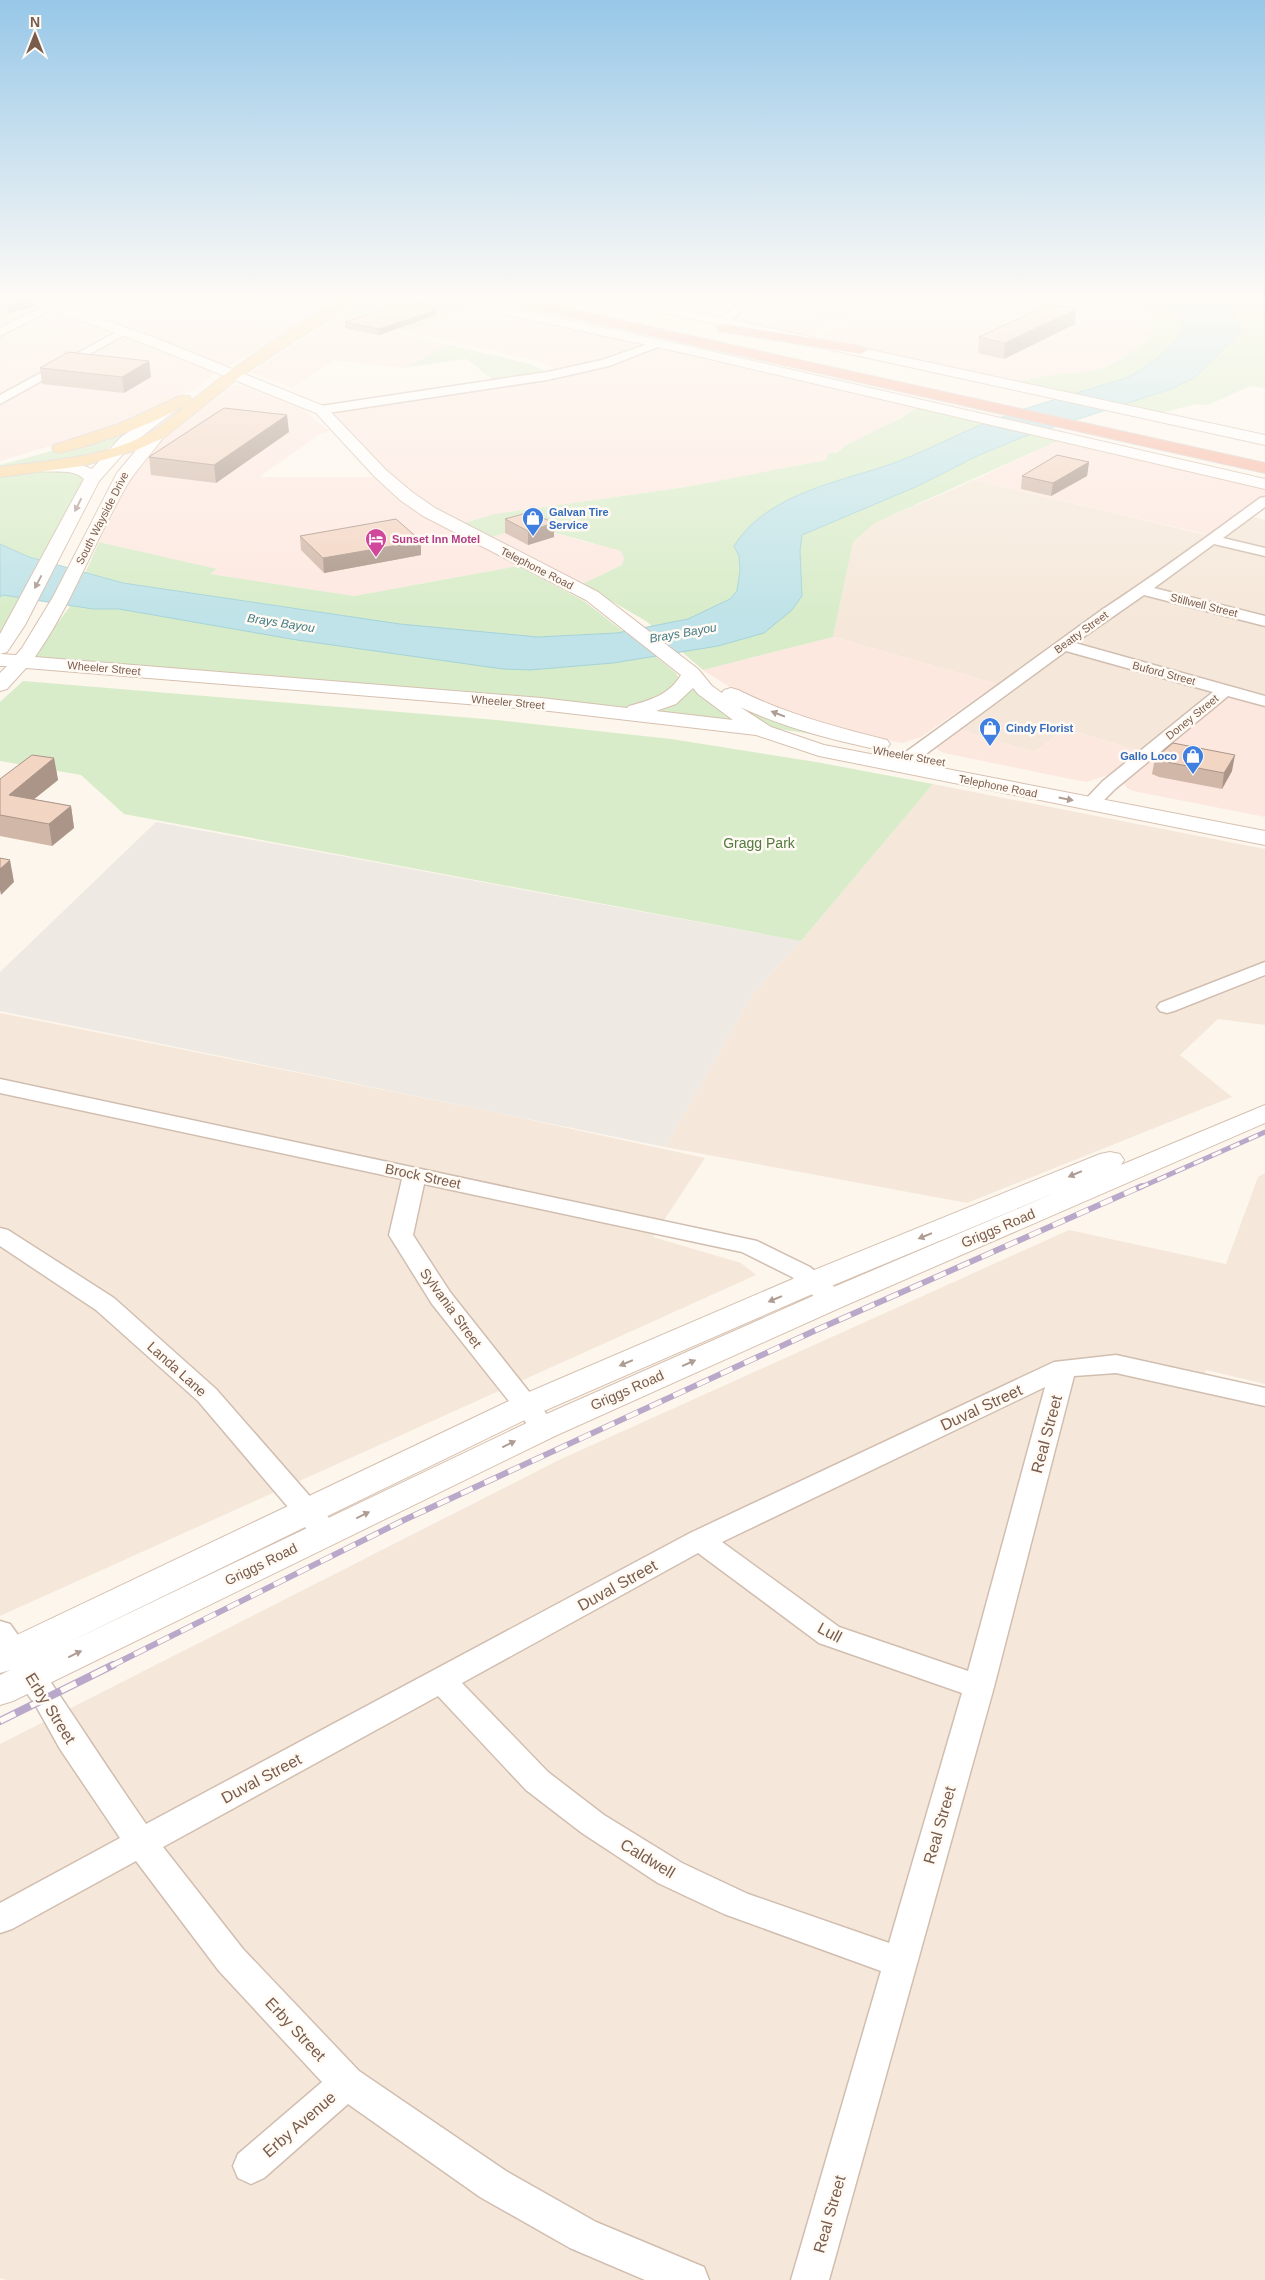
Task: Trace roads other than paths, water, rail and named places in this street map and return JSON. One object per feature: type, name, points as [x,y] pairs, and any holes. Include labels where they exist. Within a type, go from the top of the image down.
[{"type":"highway","points":[[1016,405],[1265,454]]},
{"type":"highway","points":[[1049,405],[1200,441],[1265,461]]},
{"type":"highway","points":[[1200,441],[1265,468]]},
{"type":"highway","points":[[1203,469],[1265,480]]},
{"type":"main road","name":"South Wayside Drive","points":[[0,648],[16,625],[92,479],[138,431],[174,405]]},
{"type":"main road","name":"South Wayside Drive","points":[[7,669],[45,628],[118,484],[140,452],[195,405]]},
{"type":"main road","name":"Telephone Road","points":[[309,405],[321,410],[380,473],[406,496],[429,512],[592,596],[692,674],[747,703],[812,727],[864,741],[908,758]]},
{"type":"main road","points":[[930,405],[1265,484]]},
{"type":"main road","points":[[1083,405],[1200,441],[1265,440]]},
{"type":"main road","points":[[0,464],[96,437],[170,408]]},
{"type":"main road","points":[[0,472],[82,461],[117,451],[159,434]]},
{"type":"main road","points":[[40,467],[74,468],[86,471],[92,476],[92,479]]},
{"type":"main road","name":"Wheeler Street","points":[[7,669],[602,710],[764,730],[908,758],[1012,774]]},
{"type":"main road","name":"Wheeler Street","points":[[7,669],[589,719],[819,750]]},
{"type":"main road","name":"Telephone Road","points":[[692,674],[704,690],[725,706],[764,730],[819,750],[908,758],[1096,797],[1265,823]]},
{"type":"main road","points":[[602,710],[635,710],[657,705],[676,696],[684,688],[692,674]]},
{"type":"main road","name":"Telephone Road","points":[[1012,774],[1096,797],[1265,838]]},
{"type":"main road","name":"Griggs Road","points":[[9,1662],[317,1521],[535,1417],[1265,1094]]},
{"type":"main road","name":"Griggs Road","points":[[823,1291],[1265,1113]]},
{"type":"street","points":[[321,410],[352,405]]},
{"type":"street","name":"Beatty Street","points":[[908,758],[1108,612],[1142,590],[1265,501]]},
{"type":"street","points":[[1210,539],[1265,552]]},
{"type":"street","name":"Stillwell Street","points":[[1142,590],[1265,621]]},
{"type":"street","name":"Buford Street","points":[[1063,645],[1265,701]]},
{"type":"street","name":"Doney Street","points":[[1096,797],[1225,690]]},
{"type":"street","points":[[1167,1008],[1265,968]]},
{"type":"street","name":"Brock Street","points":[[0,1086],[749,1246],[801,1272],[823,1291]]},
{"type":"street","name":"Sylvania Street","points":[[415,1174],[401,1235],[441,1298],[535,1417]]},
{"type":"street","name":"Landa Lane","points":[[0,1235],[106,1304],[207,1395],[317,1521]]},
{"type":"street","name":"Duval Street","points":[[0,1919],[700,1540],[1063,1368],[1116,1364],[1265,1397]]},
{"type":"street","name":"Real Street","points":[[810,2280],[979,1687],[1063,1368]]},
{"type":"street","name":"Lull","points":[[700,1540],[829,1635],[979,1687]]},
{"type":"street","name":"Erby Street","points":[[9,1662],[47,1698],[71,1740],[141,1843],[231,1960],[346,2083],[492,2184],[583,2235],[690,2280]]},
{"type":"street","name":"Caldwell","points":[[442,1681],[537,1781],[593,1824],[670,1873],[736,1904],[819,1935],[900,1962]]},
{"type":"street","name":"Erby Avenue","points":[[251,2166],[346,2083]]},
{"type":"water","name":"Brays Bayou","points":[[1035,405],[1120,405],[1023,437],[977,456],[918,486],[802,535],[800,551],[802,596],[792,610],[764,633],[718,646],[613,663],[530,670],[503,669],[297,640],[119,609],[93,609],[3,595],[0,597],[0,544],[29,557],[123,583],[400,624],[538,637],[617,633],[688,619],[730,599],[737,591],[740,570],[739,556],[734,546],[746,530],[779,505],[817,488],[892,464],[971,429]]},
{"type":"railway","points":[[1139,1188],[1265,1132]]},
{"type":"railway","points":[[111,1666],[404,1520],[814,1331],[1142,1186]]},
{"type":"railway","points":[[0,1721],[113,1665]]},
{"type":"place","name":"Galvan Tire Service","points":[[533,537]]},
{"type":"place","name":"Sunset Inn Motel","points":[[376,558]]},
{"type":"place","name":"Cindy Florist","points":[[990,747]]},
{"type":"place","name":"Gallo Loco","points":[[1193,775]]},
{"type":"park label","name":"Gragg Park","points":[[759,843]]}]
